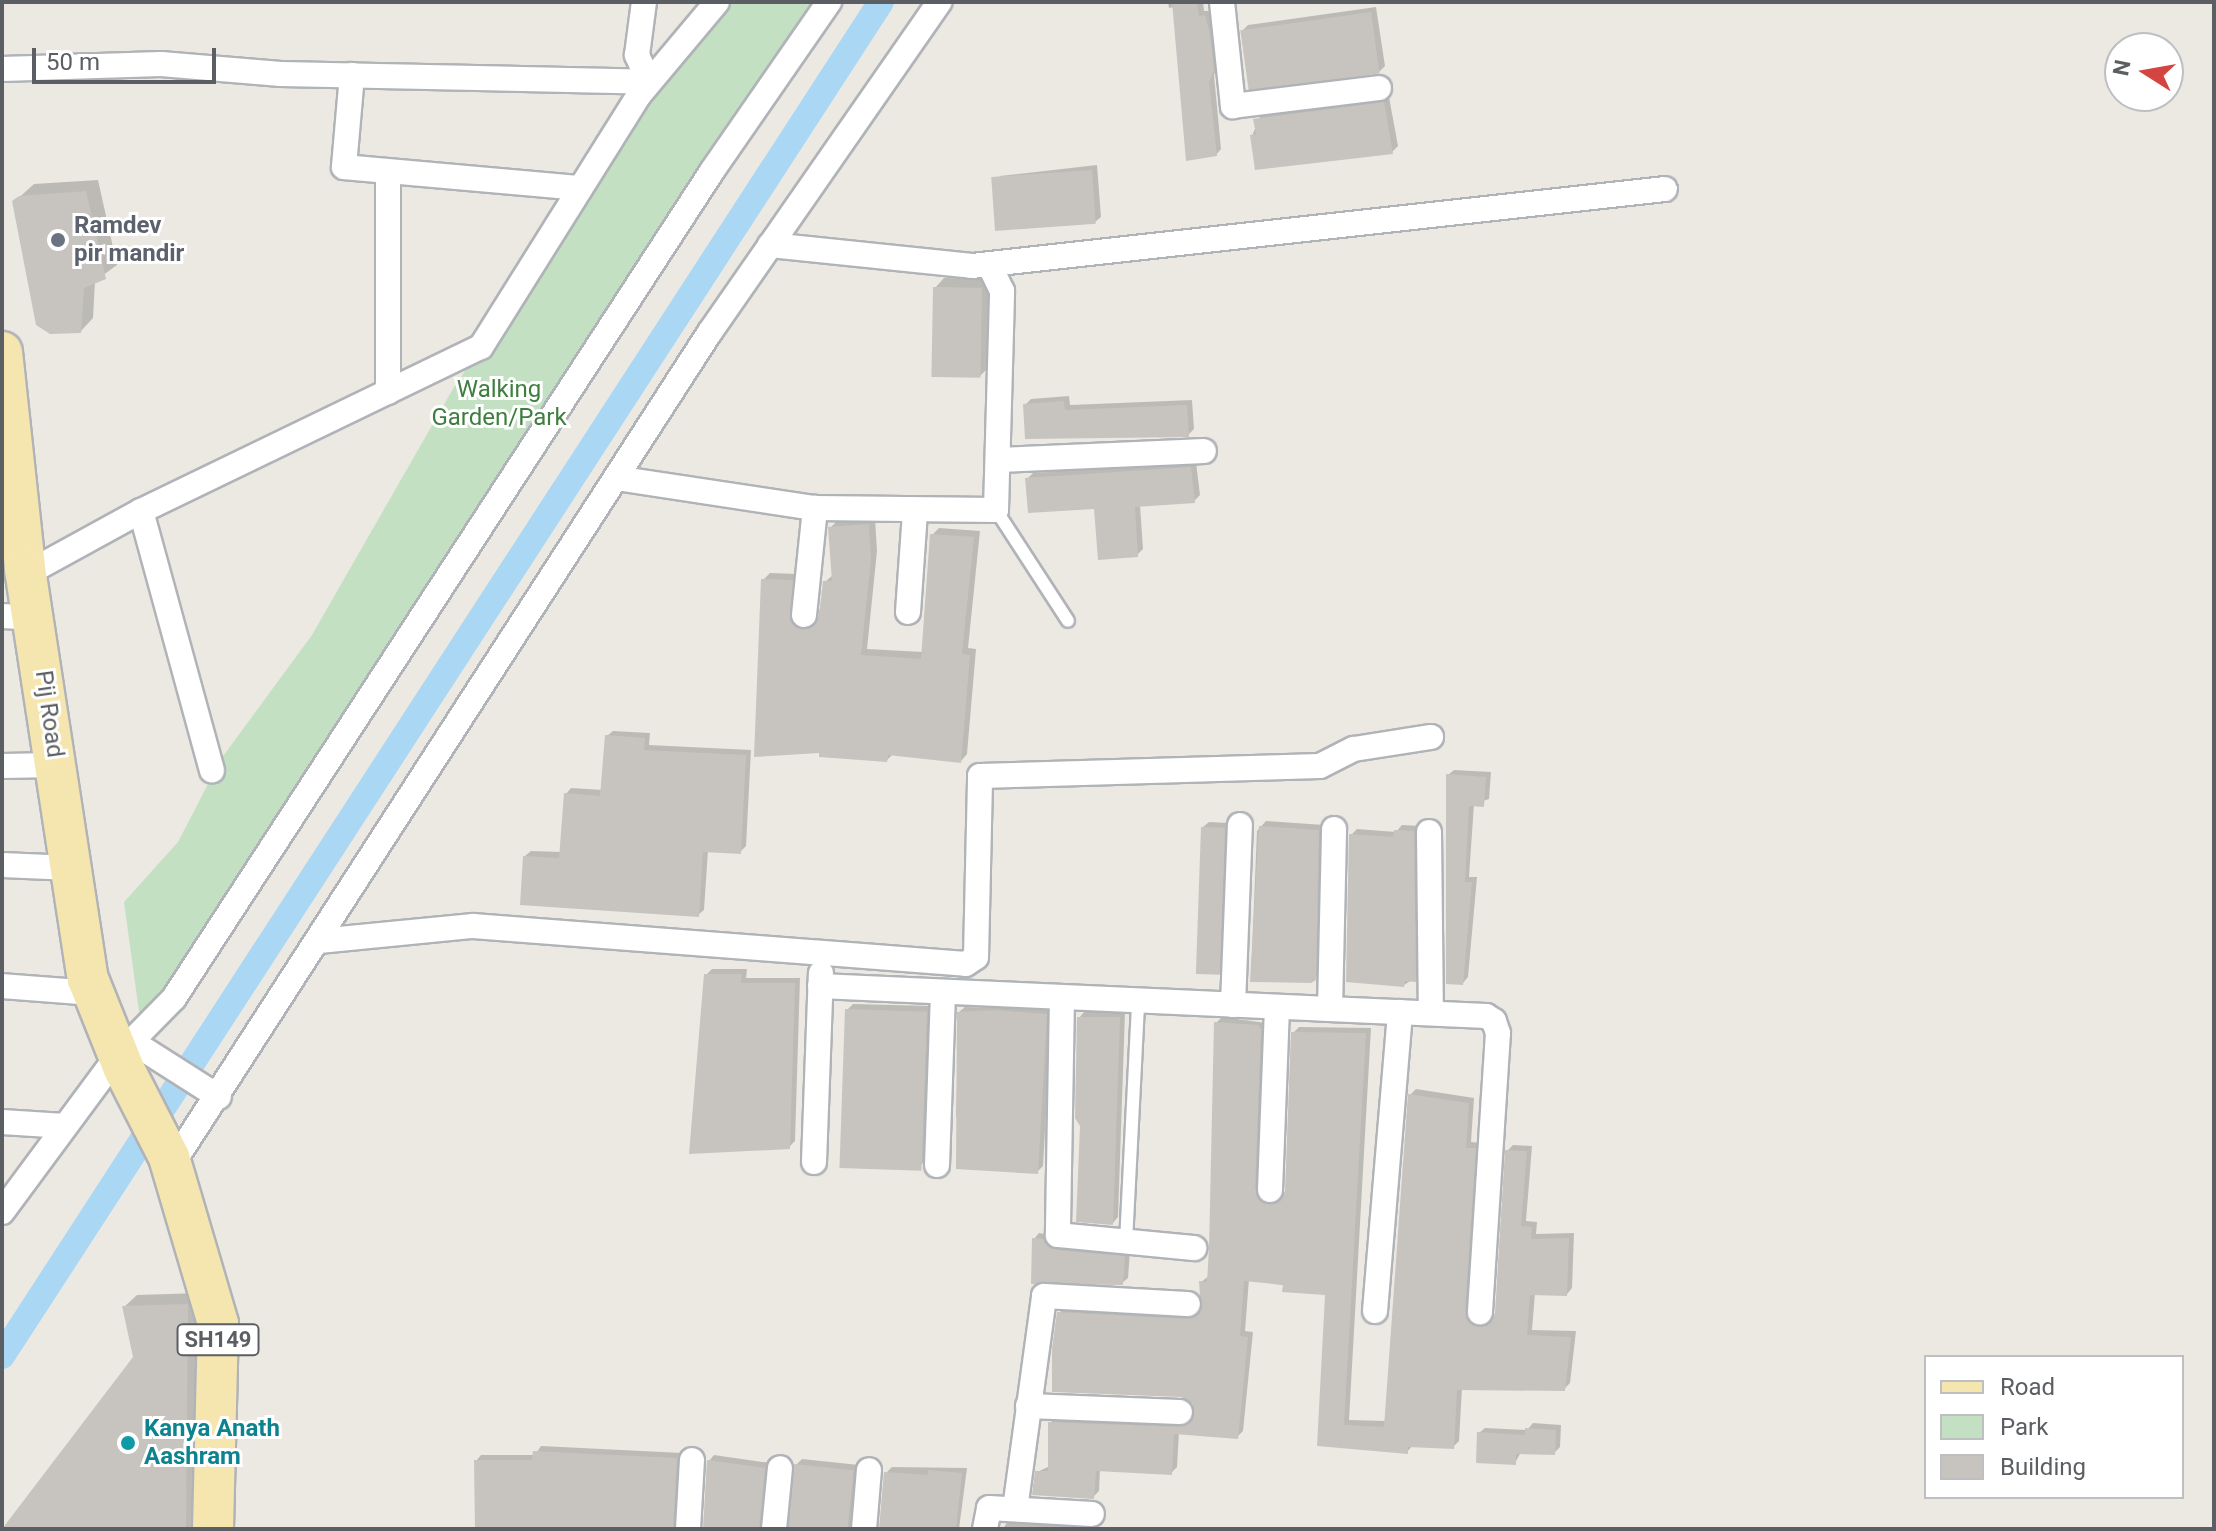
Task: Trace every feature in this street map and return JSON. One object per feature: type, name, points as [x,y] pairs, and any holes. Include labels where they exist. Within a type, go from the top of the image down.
[{"type":"main road","name":"Pij Road","points":[[2,352],[19,617],[56,765],[94,993],[128,1053]]},
{"type":"main road","name":"SH149","points":[[128,1053],[170,1162],[218,1324],[213,1529]]},
{"type":"street","points":[[644,2],[637,55],[649,82]]},
{"type":"street","points":[[17,552],[141,511],[481,347],[649,82],[717,2]]},
{"type":"street","points":[[2,1212],[65,1126],[174,998],[712,171],[829,2]]},
{"type":"street","points":[[170,1162],[319,941],[616,478],[770,245],[939,2]]},
{"type":"street","points":[[1222,2],[1233,106],[1379,88]]},
{"type":"street","points":[[2,69],[161,64],[352,75],[649,82]]},
{"type":"street","points":[[352,75],[344,167],[580,188]]},
{"type":"street","points":[[388,172],[388,392]]},
{"type":"street","points":[[770,245],[951,265],[989,264],[1665,189]]},
{"type":"street","points":[[616,478],[815,508],[915,512],[996,510],[1000,460],[1002,291],[989,264]]},
{"type":"street","points":[[1000,460],[1204,451]]},
{"type":"street","points":[[804,615],[815,508]]},
{"type":"street","points":[[141,511],[212,770]]},
{"type":"street","points":[[908,612],[915,512]]},
{"type":"street","points":[[319,941],[473,926],[821,954],[973,962],[980,776],[1320,766],[1354,749],[1431,737]]},
{"type":"street","points":[[2,766],[56,765]]},
{"type":"street","points":[[1233,1005],[1240,825]]},
{"type":"street","points":[[1330,1009],[1334,829]]},
{"type":"street","points":[[1429,832],[1431,1013]]},
{"type":"street","points":[[2,865],[72,868]]},
{"type":"street","points":[[814,1162],[821,954]]},
{"type":"street","points":[[2,986],[94,993]]},
{"type":"street","points":[[820,986],[1486,1016],[1498,1033],[1480,1312]]},
{"type":"street","points":[[937,1165],[943,992]]},
{"type":"street","points":[[1062,997],[1058,1235],[1194,1248]]},
{"type":"street","points":[[1270,1190],[1277,1007]]},
{"type":"street","points":[[1375,1311],[1400,1012]]},
{"type":"street","points":[[128,1053],[214,1094]]},
{"type":"street","points":[[2,1122],[65,1126]]},
{"type":"street","points":[[1015,1509],[1044,1296],[1188,1304]]},
{"type":"street","points":[[1028,1406],[1180,1412]]},
{"type":"street","points":[[688,1529],[692,1460]]},
{"type":"street","points":[[774,1529],[780,1468]]},
{"type":"street","points":[[864,1529],[869,1470]]},
{"type":"street","points":[[985,1529],[989,1508],[1092,1514]]},
{"type":"lane","points":[[996,510],[1068,621]]},
{"type":"lane","points":[[1126,1242],[1138,1001]]},
{"type":"green space","name":"Walking Garden/Park","points":[[732,2],[812,2],[513,471],[270,827],[168,993],[140,1019],[124,902],[178,842],[221,759],[312,635],[454,387],[668,73]]},
{"type":"building","points":[[1172,2],[1197,2],[1199,16],[1205,15],[1214,70],[1209,82],[1217,156],[1186,161]]},
{"type":"building","points":[[1371,12],[1380,73],[1249,92],[1240,30]]},
{"type":"building","points":[[1384,102],[1393,154],[1255,170],[1250,135],[1256,134],[1253,119]]},
{"type":"building","points":[[1092,170],[1096,224],[995,231],[991,177]]},
{"type":"building","name":"Ramdev pir mandir","points":[[86,191],[106,279],[84,288],[81,333],[50,334],[36,325],[12,201],[19,196]]},
{"type":"building","points":[[933,287],[982,288],[980,378],[931,377]]},
{"type":"building","points":[[1064,401],[1065,410],[1187,405],[1189,437],[1025,439],[1023,404]]},
{"type":"building","points":[[1191,467],[1195,503],[1135,507],[1138,557],[1098,560],[1094,509],[1028,513],[1025,478]]},
{"type":"building","points":[[869,524],[871,559],[861,655],[921,659],[930,534],[974,537],[962,654],[970,655],[961,763],[888,755],[887,762],[819,757],[819,753],[754,757],[761,579],[793,580],[790,620],[802,630],[811,628],[819,617],[823,581],[832,581],[828,527]]},
{"type":"building","points":[[605,735],[645,738],[644,750],[746,755],[741,854],[703,852],[699,917],[520,905],[523,856],[559,858],[564,793],[600,796]]},
{"type":"building","points":[[1446,774],[1486,777],[1484,807],[1469,806],[1465,882],[1472,882],[1463,985],[1446,984]]},
{"type":"building","points":[[1259,826],[1319,830],[1316,980],[1311,983],[1250,982]]},
{"type":"building","points":[[1201,827],[1225,828],[1220,975],[1196,974]]},
{"type":"building","points":[[1394,830],[1414,831],[1416,982],[1405,981],[1404,987],[1346,982],[1349,834],[1393,837]]},
{"type":"building","points":[[704,974],[742,974],[741,983],[795,983],[790,1149],[689,1154]]},
{"type":"building","points":[[845,1009],[927,1012],[921,1171],[839,1168]]},
{"type":"building","points":[[997,1010],[1047,1014],[1038,1174],[956,1169],[957,1012]]},
{"type":"building","points":[[1077,1017],[1120,1017],[1113,1225],[1076,1222],[1080,1126],[1075,1118]]},
{"type":"building","points":[[1214,1022],[1258,1025],[1261,1030],[1255,1189],[1269,1205],[1278,1203],[1285,1191],[1291,1032],[1366,1033],[1344,1425],[1384,1427],[1408,1094],[1469,1103],[1466,1148],[1476,1148],[1465,1311],[1478,1327],[1487,1325],[1495,1313],[1505,1150],[1527,1151],[1521,1226],[1532,1227],[1531,1239],[1569,1238],[1567,1296],[1530,1295],[1527,1335],[1571,1337],[1565,1391],[1457,1390],[1454,1449],[1408,1447],[1408,1454],[1317,1446],[1325,1295],[1282,1292],[1283,1285],[1244,1281],[1240,1336],[1248,1337],[1238,1439],[1174,1434],[1172,1475],[1096,1471],[1094,1499],[1032,1495],[1035,1471],[1048,1471],[1048,1422],[1179,1427],[1193,1419],[1193,1404],[1181,1397],[1052,1392],[1052,1349],[1057,1312],[1187,1319],[1201,1312],[1199,1281],[1207,1282],[1209,1249]]},
{"type":"building","points":[[1032,1238],[1044,1239],[1057,1250],[1125,1256],[1123,1285],[1031,1284]]},
{"type":"building","name":"Kanya Anath Aashram","points":[[188,1304],[186,1529],[2,1529],[133,1357],[122,1306]]},
{"type":"building","points":[[1525,1428],[1556,1430],[1555,1455],[1516,1454],[1516,1465],[1476,1463],[1477,1432],[1525,1435]]},
{"type":"building","points":[[533,1451],[677,1458],[673,1529],[475,1529],[474,1460],[532,1460]]},
{"type":"building","points":[[707,1460],[765,1468],[759,1529],[703,1529]]},
{"type":"building","points":[[794,1464],[854,1470],[847,1529],[787,1529]]},
{"type":"building","points":[[928,1470],[962,1473],[956,1529],[879,1529],[884,1472],[928,1475]]},
{"type":"waterway","points":[[2,1356],[881,2]]},
{"type":"place","name":"Ramdev pir mandir","points":[[58,240]]},
{"type":"place","name":"Kanya Anath Aashram","points":[[128,1443]]}]
